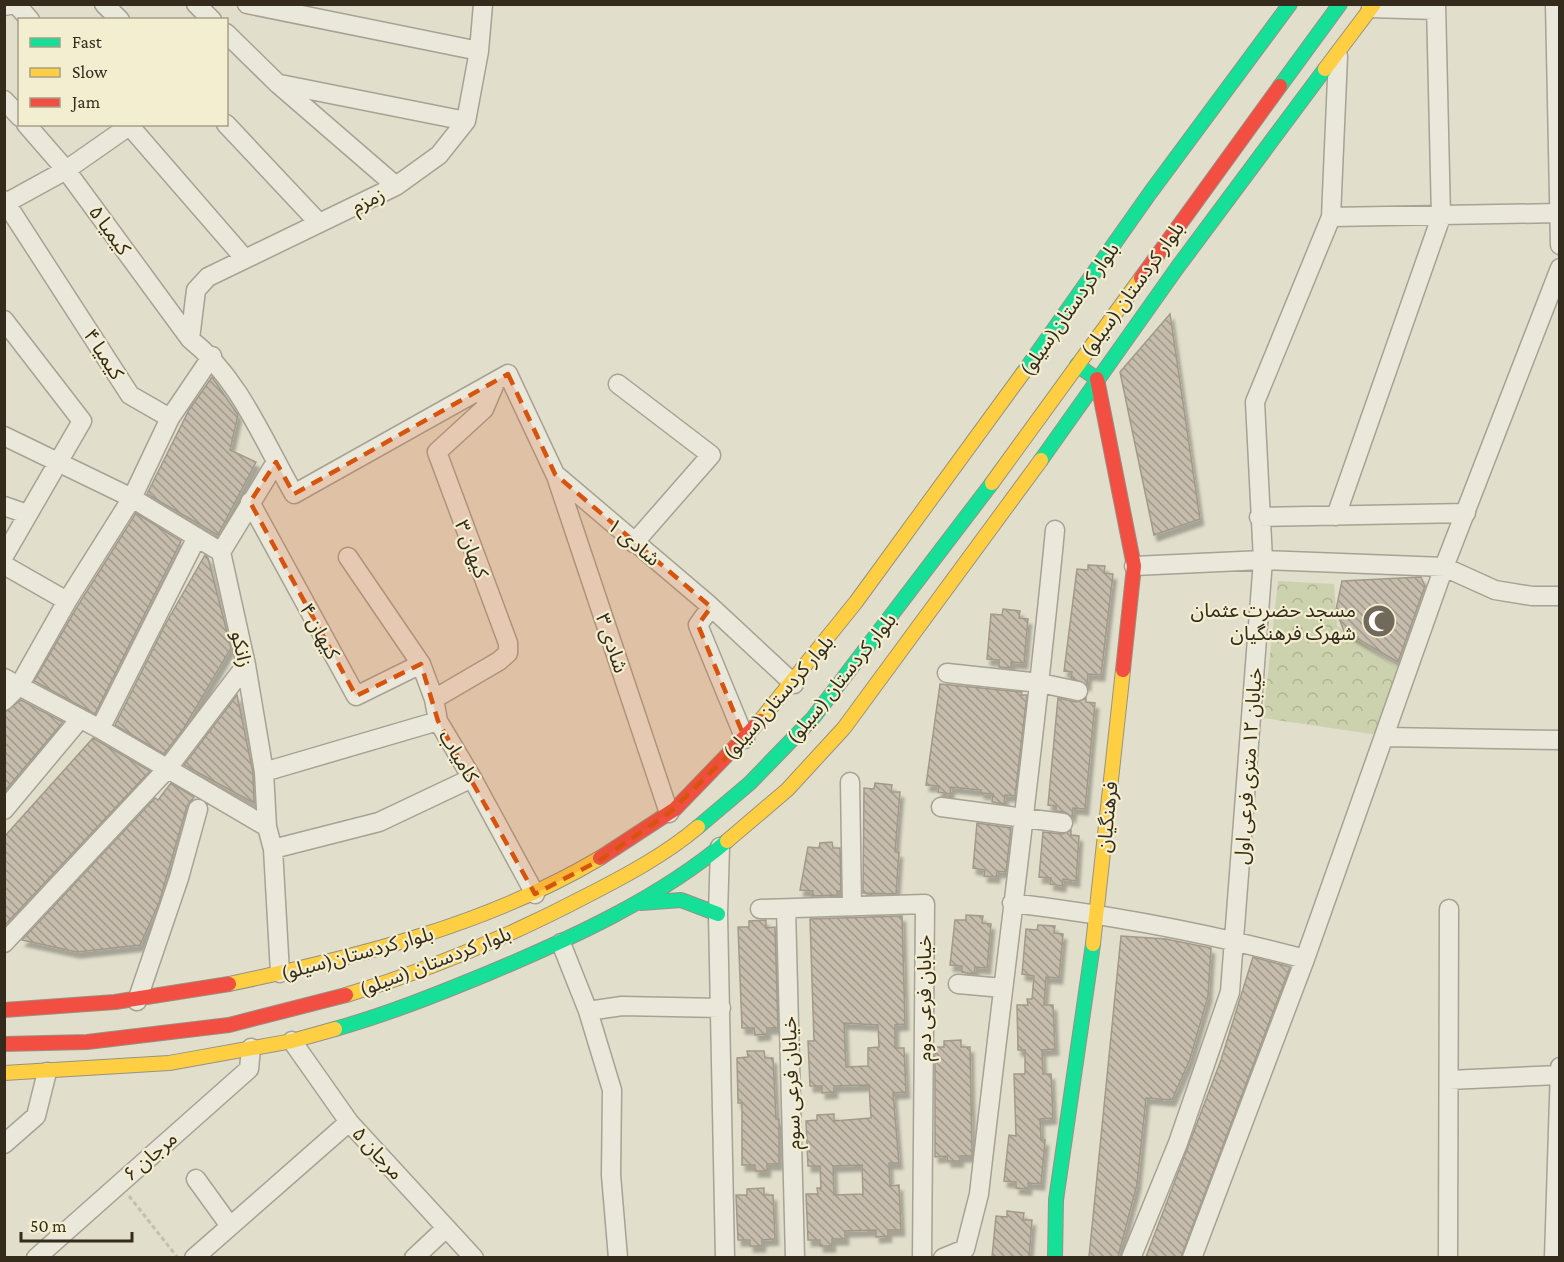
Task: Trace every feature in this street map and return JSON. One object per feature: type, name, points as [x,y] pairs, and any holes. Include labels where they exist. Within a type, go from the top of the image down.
[{"type":"main road","name":"بلوار کردستان(سیلو)","points":[[8,1010],[137,1001],[252,981],[447,929],[535,894],[600,860],[669,813],[745,739],[794,684],[969,467],[1132,218],[1290,4]]},
{"type":"main road","name":"بلوار کردستان (سیلو)","points":[[4,1044],[87,1042],[229,1025],[348,995],[444,962],[546,917],[624,876],[687,836],[750,783],[813,718],[995,479],[1340,4]]},
{"type":"main road","points":[[4,1073],[169,1063],[292,1041],[389,1014],[561,943],[635,904],[720,847],[787,790],[844,728],[968,556],[1068,423],[1097,379],[1259,157],[1338,56],[1372,6]]},
{"type":"main road","points":[[1077,364],[1097,379]]},
{"type":"main road","name":"فرهنگیان","points":[[1055,1257],[1056,1200],[1097,913],[1134,566],[1097,379]]},
{"type":"main road","points":[[969,467],[995,479]]},
{"type":"main road","points":[[635,904],[663,899],[686,899],[718,914]]},
{"type":"street","points":[[4,6],[16,4],[28,18]]},
{"type":"street","points":[[104,4],[118,18]]},
{"type":"street","points":[[196,4],[210,18]]},
{"type":"street","points":[[247,4],[479,51]]},
{"type":"street","name":"زمزم","points":[[189,339],[196,290],[208,277],[396,186],[439,155],[466,121],[479,51],[483,4]]},
{"type":"street","points":[[1554,4],[1560,245]]},
{"type":"street","points":[[1336,516],[1441,217],[1436,7],[1372,6]]},
{"type":"street","points":[[228,39],[396,186]]},
{"type":"street","name":"خیابان ۱۲ متری فرعی اول","points":[[1131,1257],[1178,1143],[1230,992],[1236,940],[1263,560],[1259,517],[1255,402],[1331,217],[1338,56]]},
{"type":"street","points":[[278,84],[466,121]]},
{"type":"street","points":[[4,100],[18,115]]},
{"type":"street","name":"کیمیا ۵","points":[[28,126],[66,170],[189,339]]},
{"type":"street","points":[[5,202],[66,170],[129,126]]},
{"type":"street","points":[[131,126],[245,259]]},
{"type":"street","points":[[228,126],[319,223]]},
{"type":"street","name":"کیمیا ۴","points":[[5,202],[130,395],[170,418]]},
{"type":"street","points":[[1331,217],[1441,217],[1558,213]]},
{"type":"street","points":[[1192,1257],[1305,959],[1444,567],[1560,268]]},
{"type":"street","points":[[4,320],[82,421],[4,556]]},
{"type":"street","points":[[189,339],[212,357],[256,420],[294,494],[502,377]]},
{"type":"street","points":[[4,700],[12,682],[67,601],[132,498],[170,418],[212,357]]},
{"type":"street","name":"شادی ۱","points":[[502,377],[555,474],[711,607],[794,684]]},
{"type":"street","name":"کیهان ۳","points":[[434,699],[500,661],[508,653],[508,643],[437,452],[484,409],[502,377]]},
{"type":"street","points":[[618,384],[711,455],[634,543]]},
{"type":"street","points":[[4,436],[132,498],[221,552],[276,462]]},
{"type":"street","name":"شادی ۳","points":[[555,474],[669,813]]},
{"type":"street","name":"کیهان ۴","points":[[250,502],[356,696],[421,664]]},
{"type":"street","points":[[4,506],[27,514]]},
{"type":"street","points":[[1259,517],[1466,513]]},
{"type":"street","points":[[943,1257],[965,1249],[979,1194],[1022,817],[1040,683],[1055,530]]},
{"type":"street","points":[[100,729],[197,537]]},
{"type":"street","name":"زانکو","points":[[221,552],[246,665],[264,772],[267,826],[273,849],[280,973]]},
{"type":"street","name":"کامیاب","points":[[348,557],[421,664],[434,699],[438,721],[472,777],[535,894]]},
{"type":"street","points":[[1134,566],[1263,560],[1444,567],[1495,590],[1532,596],[1560,596]]},
{"type":"street","points":[[4,566],[67,601]]},
{"type":"street","points":[[711,607],[698,625],[745,739]]},
{"type":"street","points":[[4,943],[167,769],[246,665]]},
{"type":"street","points":[[947,673],[1040,683],[1078,691]]},
{"type":"street","points":[[12,682],[100,729],[267,826]]},
{"type":"street","points":[[4,810],[80,719]]},
{"type":"street","points":[[264,772],[387,738],[438,721]]},
{"type":"street","points":[[1384,737],[1560,740]]},
{"type":"street","points":[[273,849],[379,822],[472,777]]},
{"type":"street","points":[[850,782],[852,906]]},
{"type":"street","points":[[941,807],[1062,823]]},
{"type":"street","points":[[137,1001],[179,878],[198,809]]},
{"type":"street","points":[[720,847],[718,914],[725,1257]]},
{"type":"street","points":[[1012,903],[1097,913],[1236,940],[1305,959]]},
{"type":"street","name":"خیابان فرعی دوم","points":[[760,909],[924,904],[922,1257]]},
{"type":"street","name":"خیابان فرعی سوم","points":[[786,909],[795,1257]]},
{"type":"street","points":[[1448,1257],[1449,909]]},
{"type":"street","points":[[561,943],[588,1011],[612,1090],[611,1175],[618,1257]]},
{"type":"street","points":[[958,984],[1003,988]]},
{"type":"street","points":[[4,993],[8,1010]]},
{"type":"street","points":[[588,1011],[622,1006],[721,1008]]},
{"type":"street","name":"مرجان ۵","points":[[292,1041],[349,1122],[474,1257]]},
{"type":"street","name":"مرجان ۶","points":[[36,1257],[249,1069],[250,1048]]},
{"type":"street","points":[[1554,1257],[1560,1067]]},
{"type":"street","points":[[4,1144],[36,1116],[47,1072]]},
{"type":"street","points":[[1449,1080],[1559,1075]]},
{"type":"street","points":[[194,1257],[349,1122]]},
{"type":"street","points":[[196,1179],[230,1226]]},
{"type":"street","points":[[414,1257],[447,1228]]},
{"type":"path","points":[[125,1191],[178,1257]]},
{"type":"highlighted area","points":[[508,374],[555,474],[711,607],[698,625],[745,739],[669,813],[600,860],[535,894],[438,721],[421,664],[356,696],[250,502],[276,462],[294,494]]},
{"type":"green space","points":[[1278,581],[1334,584],[1337,626],[1399,669],[1378,735],[1263,718]]},
{"type":"building","points":[[1170,314],[1200,519],[1154,535],[1120,372]]},
{"type":"building","points":[[212,377],[238,415],[230,450],[256,462],[218,535],[147,494],[189,410]]},
{"type":"building","points":[[136,513],[181,541],[95,714],[34,681]]},
{"type":"building","points":[[205,555],[208,558],[231,648],[184,728],[164,754],[115,725],[165,625]]},
{"type":"building","points":[[1088,565],[1105,566],[1104,573],[1113,574],[1101,675],[1088,674],[1087,685],[1071,678],[1072,672],[1064,671],[1077,569],[1088,570]]},
{"type":"building","name":"مسجد حضرت عثمان شهرک فرهنگیان","points":[[1421,577],[1425,586],[1398,662],[1344,631],[1336,610],[1342,581]]},
{"type":"building","points":[[1003,609],[1020,611],[1019,618],[1028,619],[1024,663],[1011,662],[1011,668],[999,667],[999,660],[987,659],[991,614],[1002,615]]},
{"type":"building","points":[[940,684],[1022,692],[1021,695],[1027,695],[1015,796],[1005,795],[1004,804],[992,802],[993,794],[981,793],[981,790],[951,787],[950,794],[938,792],[939,786],[926,785]]},
{"type":"building","points":[[237,695],[253,773],[254,803],[184,765]]},
{"type":"building","points":[[1058,698],[1076,702],[1086,698],[1086,702],[1095,703],[1085,809],[1073,808],[1072,817],[1065,812],[1056,811],[1056,806],[1048,805]]},
{"type":"building","points":[[21,700],[63,722],[4,792],[4,713]]},
{"type":"building","points":[[93,738],[150,771],[4,926],[4,837]]},
{"type":"building","points":[[171,783],[194,797],[187,806],[159,903],[140,945],[77,952],[22,940],[155,798],[158,800]]},
{"type":"building","points":[[875,783],[892,785],[891,792],[900,792],[895,852],[899,852],[896,894],[863,893],[864,788],[874,789]]},
{"type":"building","points":[[977,823],[1011,828],[1006,872],[997,871],[996,877],[984,876],[985,870],[973,868]]},
{"type":"building","points":[[1071,830],[1071,835],[1079,836],[1076,881],[1063,879],[1062,886],[1050,884],[1051,878],[1039,877],[1043,832],[1062,834]]},
{"type":"building","points":[[832,842],[833,848],[840,848],[841,891],[837,891],[837,895],[812,896],[813,891],[800,890],[808,847],[819,848],[820,843]]},
{"type":"building","points":[[966,915],[983,916],[982,923],[991,924],[987,968],[975,967],[974,974],[962,972],[962,966],[950,965],[955,920],[966,920]]},
{"type":"building","points":[[902,916],[905,1024],[895,1025],[895,1048],[904,1048],[906,1092],[893,1093],[899,1163],[889,1163],[890,1186],[899,1185],[901,1230],[888,1230],[888,1236],[876,1237],[876,1230],[845,1231],[845,1239],[832,1239],[832,1246],[820,1246],[820,1240],[808,1240],[806,1194],[818,1194],[817,1188],[821,1188],[820,1166],[808,1166],[806,1121],[817,1120],[817,1115],[834,1114],[834,1121],[871,1118],[869,1085],[834,1086],[834,1092],[822,1093],[822,1086],[810,1086],[808,1041],[814,1041],[810,919]],"holes":[[[844,1023],[878,1025],[879,1047],[868,1048],[868,1066],[846,1067]],[[862,1165],[863,1194],[834,1195],[833,1166]]]},
{"type":"building","points":[[766,920],[766,928],[775,927],[778,1028],[767,1028],[767,1034],[755,1035],[754,1028],[742,1028],[738,927],[749,927],[749,921]]},
{"type":"building","points":[[1038,925],[1055,926],[1054,933],[1063,934],[1059,978],[1046,977],[1044,1005],[1053,1005],[1055,1049],[1042,1050],[1043,1074],[1051,1074],[1053,1118],[1040,1119],[1041,1140],[1045,1140],[1041,1184],[1028,1183],[1028,1189],[1016,1188],[1016,1182],[1004,1181],[1009,1135],[1016,1136],[1014,1074],[1025,1074],[1025,1050],[1018,1050],[1017,1005],[1028,1005],[1027,999],[1032,999],[1034,976],[1022,974],[1026,929],[1037,930]]},
{"type":"building","points":[[1121,936],[1166,939],[1211,948],[1208,996],[1190,1059],[1172,1100],[1146,1098],[1137,1184],[1118,1257],[1089,1257]]},
{"type":"building","points":[[1253,957],[1290,967],[1181,1257],[1146,1257],[1221,1060]]},
{"type":"building","points":[[961,1040],[961,1047],[970,1047],[972,1156],[960,1156],[960,1161],[948,1161],[947,1156],[935,1157],[935,1047],[944,1047],[944,1041]]},
{"type":"building","points":[[747,1051],[764,1051],[765,1058],[773,1058],[776,1119],[779,1119],[779,1164],[767,1164],[767,1171],[755,1171],[755,1165],[742,1165],[742,1103],[738,1103],[737,1058],[748,1057]]},
{"type":"building","points":[[764,1188],[764,1195],[773,1195],[775,1239],[762,1240],[762,1246],[750,1246],[750,1240],[738,1240],[736,1195],[747,1195],[747,1189]]},
{"type":"building","points":[[1007,1211],[1024,1213],[1023,1220],[1032,1220],[1029,1257],[992,1257],[996,1216],[1007,1217]]},
{"type":"traffic: fast","points":[[1023,373],[1150,193],[1290,4]]},
{"type":"traffic: fast","points":[[1280,86],[1340,4]]},
{"type":"traffic: fast","points":[[1041,460],[1177,268],[1325,69]]},
{"type":"traffic: fast","points":[[1077,365],[1097,379]]},
{"type":"traffic: fast","points":[[698,827],[750,783],[813,718],[992,483]]},
{"type":"traffic: fast","points":[[335,1029],[451,988],[520,960],[582,931],[644,899],[701,862],[727,841]]},
{"type":"traffic: fast","points":[[641,903],[681,900],[718,914]]},
{"type":"traffic: fast","points":[[1055,1258],[1056,1200],[1093,944]]},
{"type":"traffic: slow","points":[[1325,69],[1374,4]]},
{"type":"traffic: slow","points":[[992,483],[1141,278]]},
{"type":"traffic: slow","points":[[760,721],[856,602],[1023,373]]},
{"type":"traffic: slow","points":[[727,841],[787,790],[844,728],[1041,460]]},
{"type":"traffic: slow","points":[[1093,944],[1123,670]]},
{"type":"traffic: slow","points":[[346,995],[440,963],[531,924],[632,872],[698,827]]},
{"type":"traffic: slow","points":[[229,984],[373,950],[420,936],[512,902],[557,882],[600,858]]},
{"type":"traffic: slow","points":[[4,1073],[169,1063],[292,1041],[335,1029]]},
{"type":"traffic: jam","points":[[1141,278],[1280,86]]},
{"type":"traffic: jam","points":[[1097,379],[1134,566],[1123,670]]},
{"type":"traffic: jam","points":[[600,858],[675,809],[760,721]]},
{"type":"traffic: jam","points":[[4,1010],[115,1002],[229,984]]},
{"type":"traffic: jam","points":[[4,1044],[87,1042],[229,1025],[346,995]]},
{"type":"place","name":"مسجد حضرت عثمان شهرک فرهنگیان","points":[[1379,621]]}]
